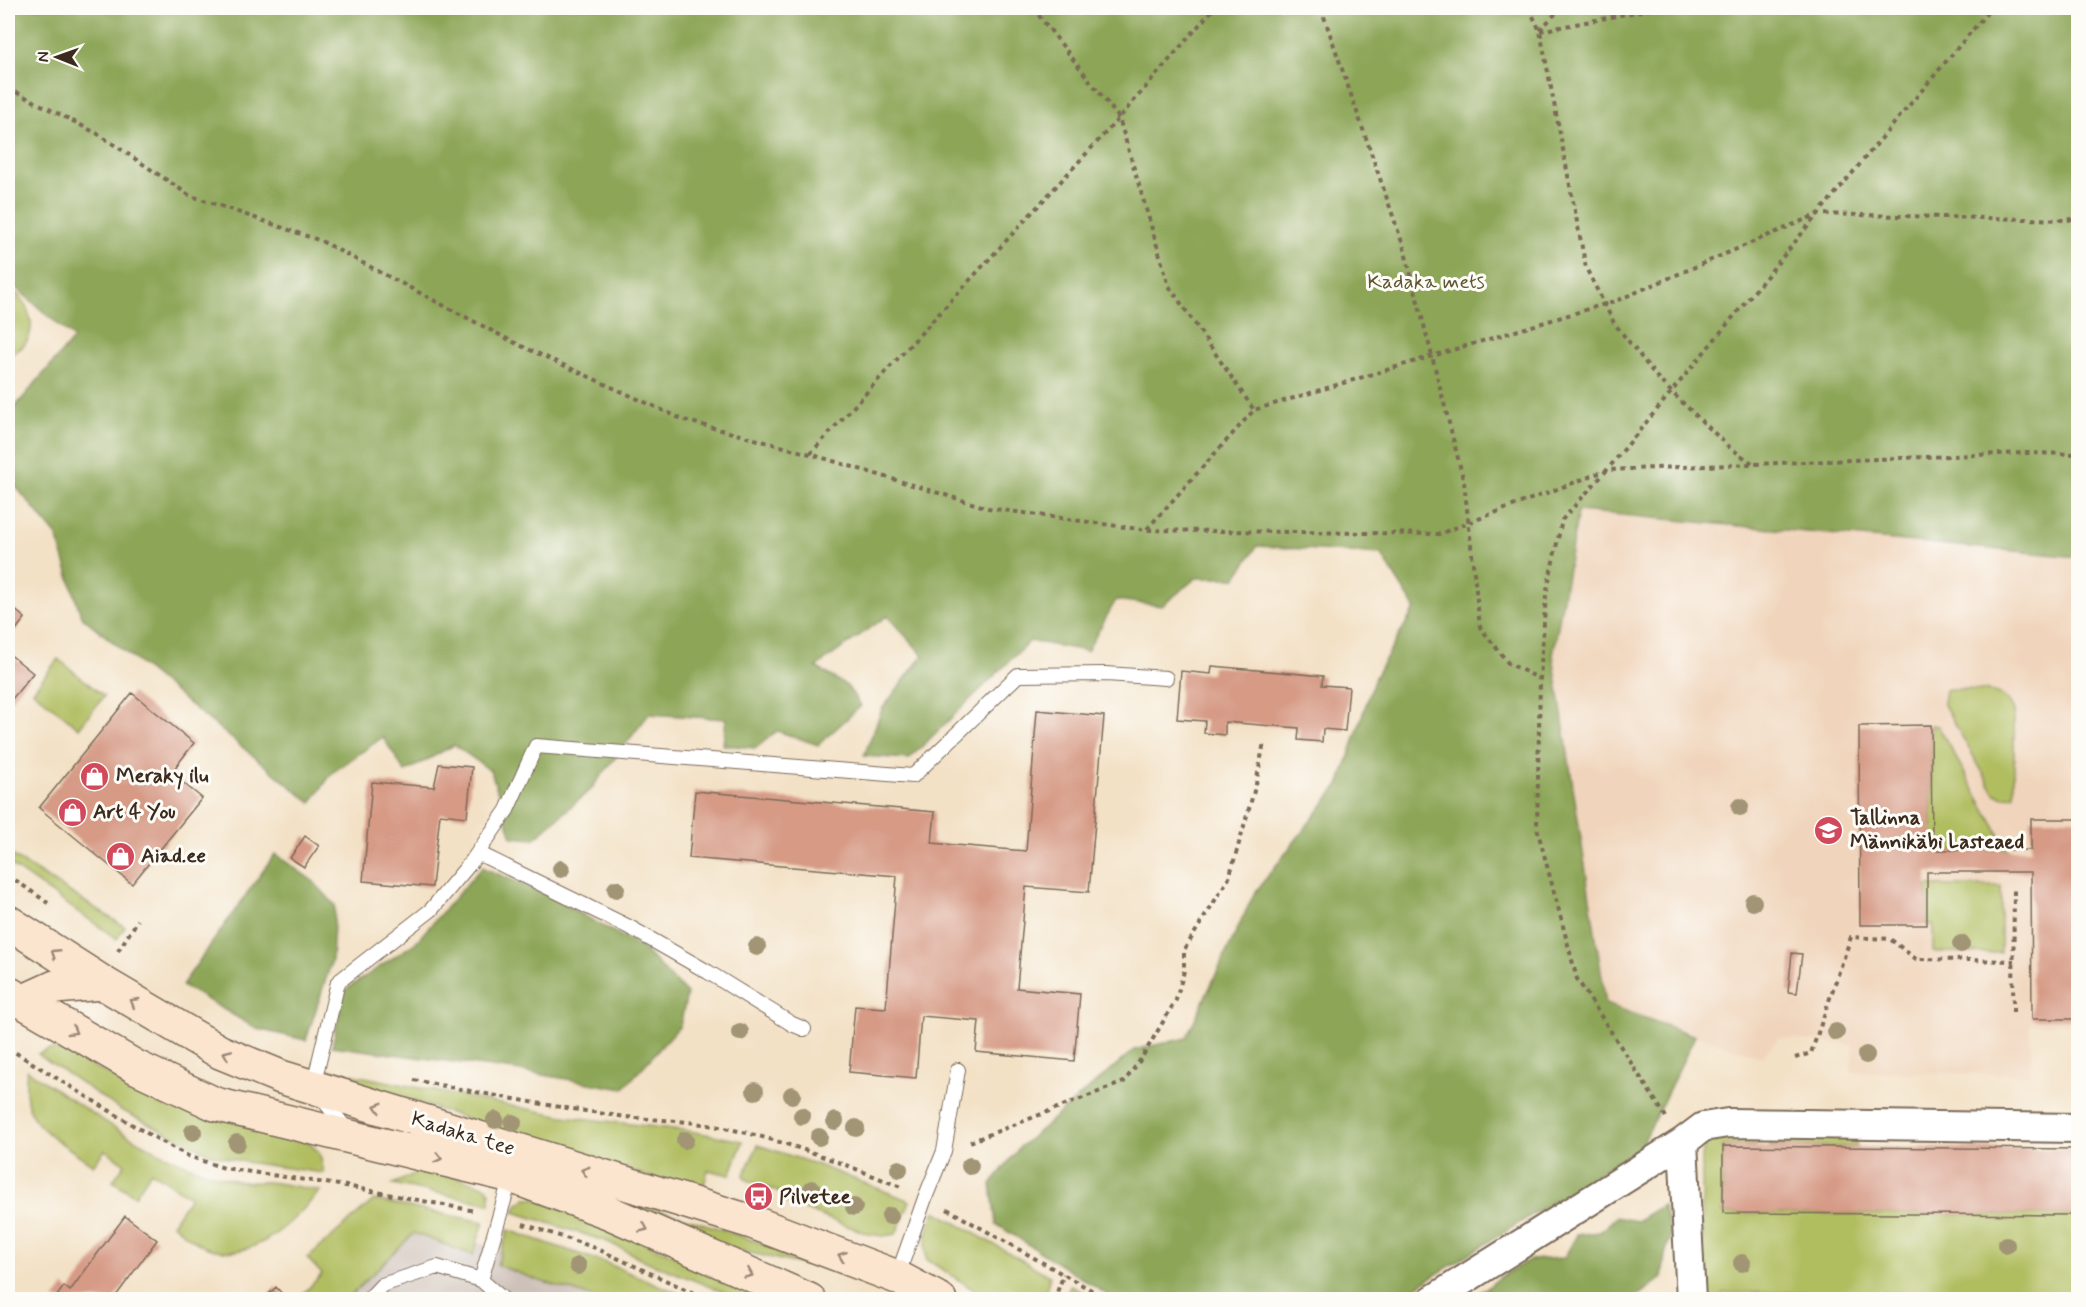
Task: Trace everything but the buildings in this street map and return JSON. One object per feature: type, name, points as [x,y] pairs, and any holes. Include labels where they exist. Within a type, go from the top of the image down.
[{"type":"main road","name":"Kadaka tee","points":[[8,922],[103,983],[220,1052],[281,1077],[752,1222],[891,1288],[940,1299]]},
{"type":"main road","points":[[15,997],[56,987],[103,983]]},
{"type":"main road","name":"Kadaka tee","points":[[15,997],[136,1067],[215,1104],[511,1176],[608,1212],[809,1299]]},
{"type":"street","points":[[1432,1299],[1683,1142],[1703,1127],[1728,1124],[2079,1128]]},
{"type":"street","points":[[1683,1142],[1691,1299]]},
{"type":"lane","points":[[354,1137],[313,1087],[338,982],[431,910],[478,853],[507,810],[536,746],[913,776],[1018,675],[1106,674],[1166,678]]},
{"type":"lane","points":[[478,853],[631,928],[804,1029]]},
{"type":"lane","points":[[891,1288],[944,1151],[958,1070]]},
{"type":"lane","points":[[481,1280],[511,1176]]},
{"type":"lane","points":[[368,1299],[382,1286],[437,1267],[481,1280],[504,1299]]},
{"type":"path","points":[[1033,8],[1119,118],[1169,286],[1254,410]]},
{"type":"path","points":[[810,454],[1119,118],[1214,8]]},
{"type":"path","points":[[1321,8],[1404,248],[1432,356],[1464,482],[1480,627],[1508,663],[1540,679]]},
{"type":"path","points":[[1529,8],[1540,31],[1586,268],[1614,323],[1660,381],[1729,447],[1754,464]]},
{"type":"path","points":[[1540,31],[1561,8]]},
{"type":"path","points":[[1540,31],[1656,8]]},
{"type":"path","points":[[1683,1142],[1577,979],[1537,828],[1540,679],[1546,594],[1562,520],[1607,470],[1991,8]]},
{"type":"path","points":[[8,88],[98,134],[189,195],[321,241],[527,349],[684,420],[810,454],[988,508],[1146,530],[1439,534],[1607,470],[2024,453],[2079,454]]},
{"type":"path","points":[[1146,530],[1254,410],[1605,304],[1818,214],[2068,220],[2079,217]]},
{"type":"path","points":[[944,1151],[1124,1082],[1141,1059],[1176,1000],[1184,971],[1184,950],[1229,878],[1256,784],[1264,742]]},
{"type":"path","points":[[2013,1012],[2014,886]]},
{"type":"path","points":[[118,951],[138,920]]},
{"type":"path","points":[[1795,1058],[1811,1053],[1851,937],[1890,939],[1916,959],[2014,960]]},
{"type":"path","points":[[8,1048],[136,1127],[188,1156],[224,1168],[335,1185],[486,1213]]},
{"type":"path","points":[[412,1079],[579,1110],[707,1124],[754,1135],[843,1163],[912,1192]]},
{"type":"path","points":[[938,1205],[1109,1299]]},
{"type":"path","points":[[522,1223],[593,1247],[709,1299]]},
{"type":"path","points":[[1054,1299],[1064,1274]]},
{"type":"shaded area","name":"Tallinna Männikäbi Lasteaed","points":[[1578,511],[2078,557],[2078,1024],[2030,1024],[2031,1074],[1851,1072],[1853,1045],[1779,1038],[1762,1057],[1606,1004],[1553,655]]},
{"type":"shaded area","points":[[417,1221],[638,1299],[333,1300]]},
{"type":"green space","name":"Kadaka mets","points":[[8,8],[2078,8],[2078,557],[1578,511],[1553,655],[1606,1004],[1695,1036],[1641,1147],[1397,1299],[1114,1299],[996,1224],[991,1184],[1020,1147],[1134,1050],[1186,1038],[1254,894],[1340,783],[1375,677],[1415,608],[1381,554],[1257,546],[1236,578],[1196,578],[1162,606],[1116,600],[1087,651],[1030,641],[909,759],[864,756],[882,709],[923,655],[887,616],[816,667],[847,686],[861,706],[818,745],[777,731],[756,748],[723,745],[726,719],[649,714],[591,789],[534,839],[512,837],[491,771],[454,745],[405,772],[383,737],[332,773],[311,803],[81,616],[57,536],[8,477],[9,414],[74,338],[8,281]]},
{"type":"green space","points":[[8,287],[25,305],[31,321],[29,338],[12,354],[8,353]]},
{"type":"green space","points":[[58,659],[104,696],[79,728],[33,691]]},
{"type":"green space","points":[[1945,690],[1988,691],[2004,697],[2010,703],[2014,711],[2014,795],[2005,797],[1995,794],[1943,703]]},
{"type":"green space","points":[[1931,725],[1938,726],[2008,850],[1932,850]]},
{"type":"green space","points":[[8,853],[125,927],[117,939],[8,863]]},
{"type":"green space","points":[[275,854],[313,881],[335,905],[332,960],[306,1040],[257,1029],[182,985]]},
{"type":"green space","points":[[482,867],[547,895],[641,947],[687,994],[680,1026],[623,1089],[515,1070],[332,1046],[345,990],[415,943]]},
{"type":"green space","points":[[1927,886],[2001,886],[2001,953],[1933,952],[1933,925],[1927,925]]},
{"type":"green space","points":[[50,1049],[60,1050],[130,1085],[189,1109],[308,1141],[320,1154],[324,1173],[245,1162],[211,1154],[121,1110],[38,1054]]},
{"type":"green space","points":[[27,1070],[102,1120],[154,1150],[181,1162],[238,1181],[286,1184],[320,1191],[286,1226],[258,1244],[243,1250],[227,1251],[206,1247],[172,1224],[190,1197],[151,1171],[135,1196],[113,1181],[125,1164],[105,1150],[93,1165],[44,1130],[33,1117],[28,1106]]},
{"type":"green space","points":[[329,1070],[563,1116],[689,1131],[743,1141],[730,1175],[708,1170],[704,1185],[661,1181],[331,1075]]},
{"type":"green space","points":[[1755,1131],[1754,1146],[1723,1146],[1723,1213],[2078,1215],[2078,1295],[1996,1294],[1995,1299],[1970,1300],[1969,1294],[1882,1293],[1881,1299],[1828,1300],[1827,1292],[1723,1293],[1723,1299],[1703,1300],[1702,1157],[1704,1145],[1708,1139]]},
{"type":"green space","points":[[1770,1131],[1856,1132],[1856,1147],[1770,1146]]},
{"type":"green space","points":[[758,1145],[818,1165],[910,1201],[896,1234],[883,1236],[868,1234],[785,1202],[783,1194],[745,1179],[744,1174]]},
{"type":"green space","points":[[438,1171],[487,1187],[490,1193],[490,1204],[393,1184],[418,1172]]},
{"type":"green space","points":[[616,1196],[807,1259],[805,1265],[718,1246],[614,1198]]},
{"type":"green space","points":[[526,1198],[534,1198],[783,1299],[741,1299],[648,1262],[608,1242],[514,1212],[517,1205]]},
{"type":"green space","points":[[374,1200],[484,1222],[473,1255],[414,1233],[347,1299],[298,1299],[322,1274],[307,1258]]},
{"type":"green space","points":[[1663,1205],[1671,1235],[1662,1278],[1633,1299],[1468,1299],[1529,1260],[1564,1258],[1577,1235],[1600,1232],[1616,1217],[1637,1221]]},
{"type":"green space","points":[[935,1211],[1050,1276],[1044,1299],[988,1299],[926,1259],[927,1234]]},
{"type":"green space","points":[[508,1230],[606,1263],[692,1299],[599,1299],[497,1265]]},
{"type":"green space","points":[[1071,1285],[1097,1299],[1064,1299]]},
{"type":"place","name":"Meraky ilu","points":[[95,776]]},
{"type":"place","name":"Art 4 You","points":[[72,812]]},
{"type":"place","name":"Tallinna Männikäbi Lasteaed","points":[[1829,830]]},
{"type":"place","name":"Aiad.ee","points":[[120,856]]},
{"type":"place","name":"Pilvetee","points":[[758,1197]]}]
